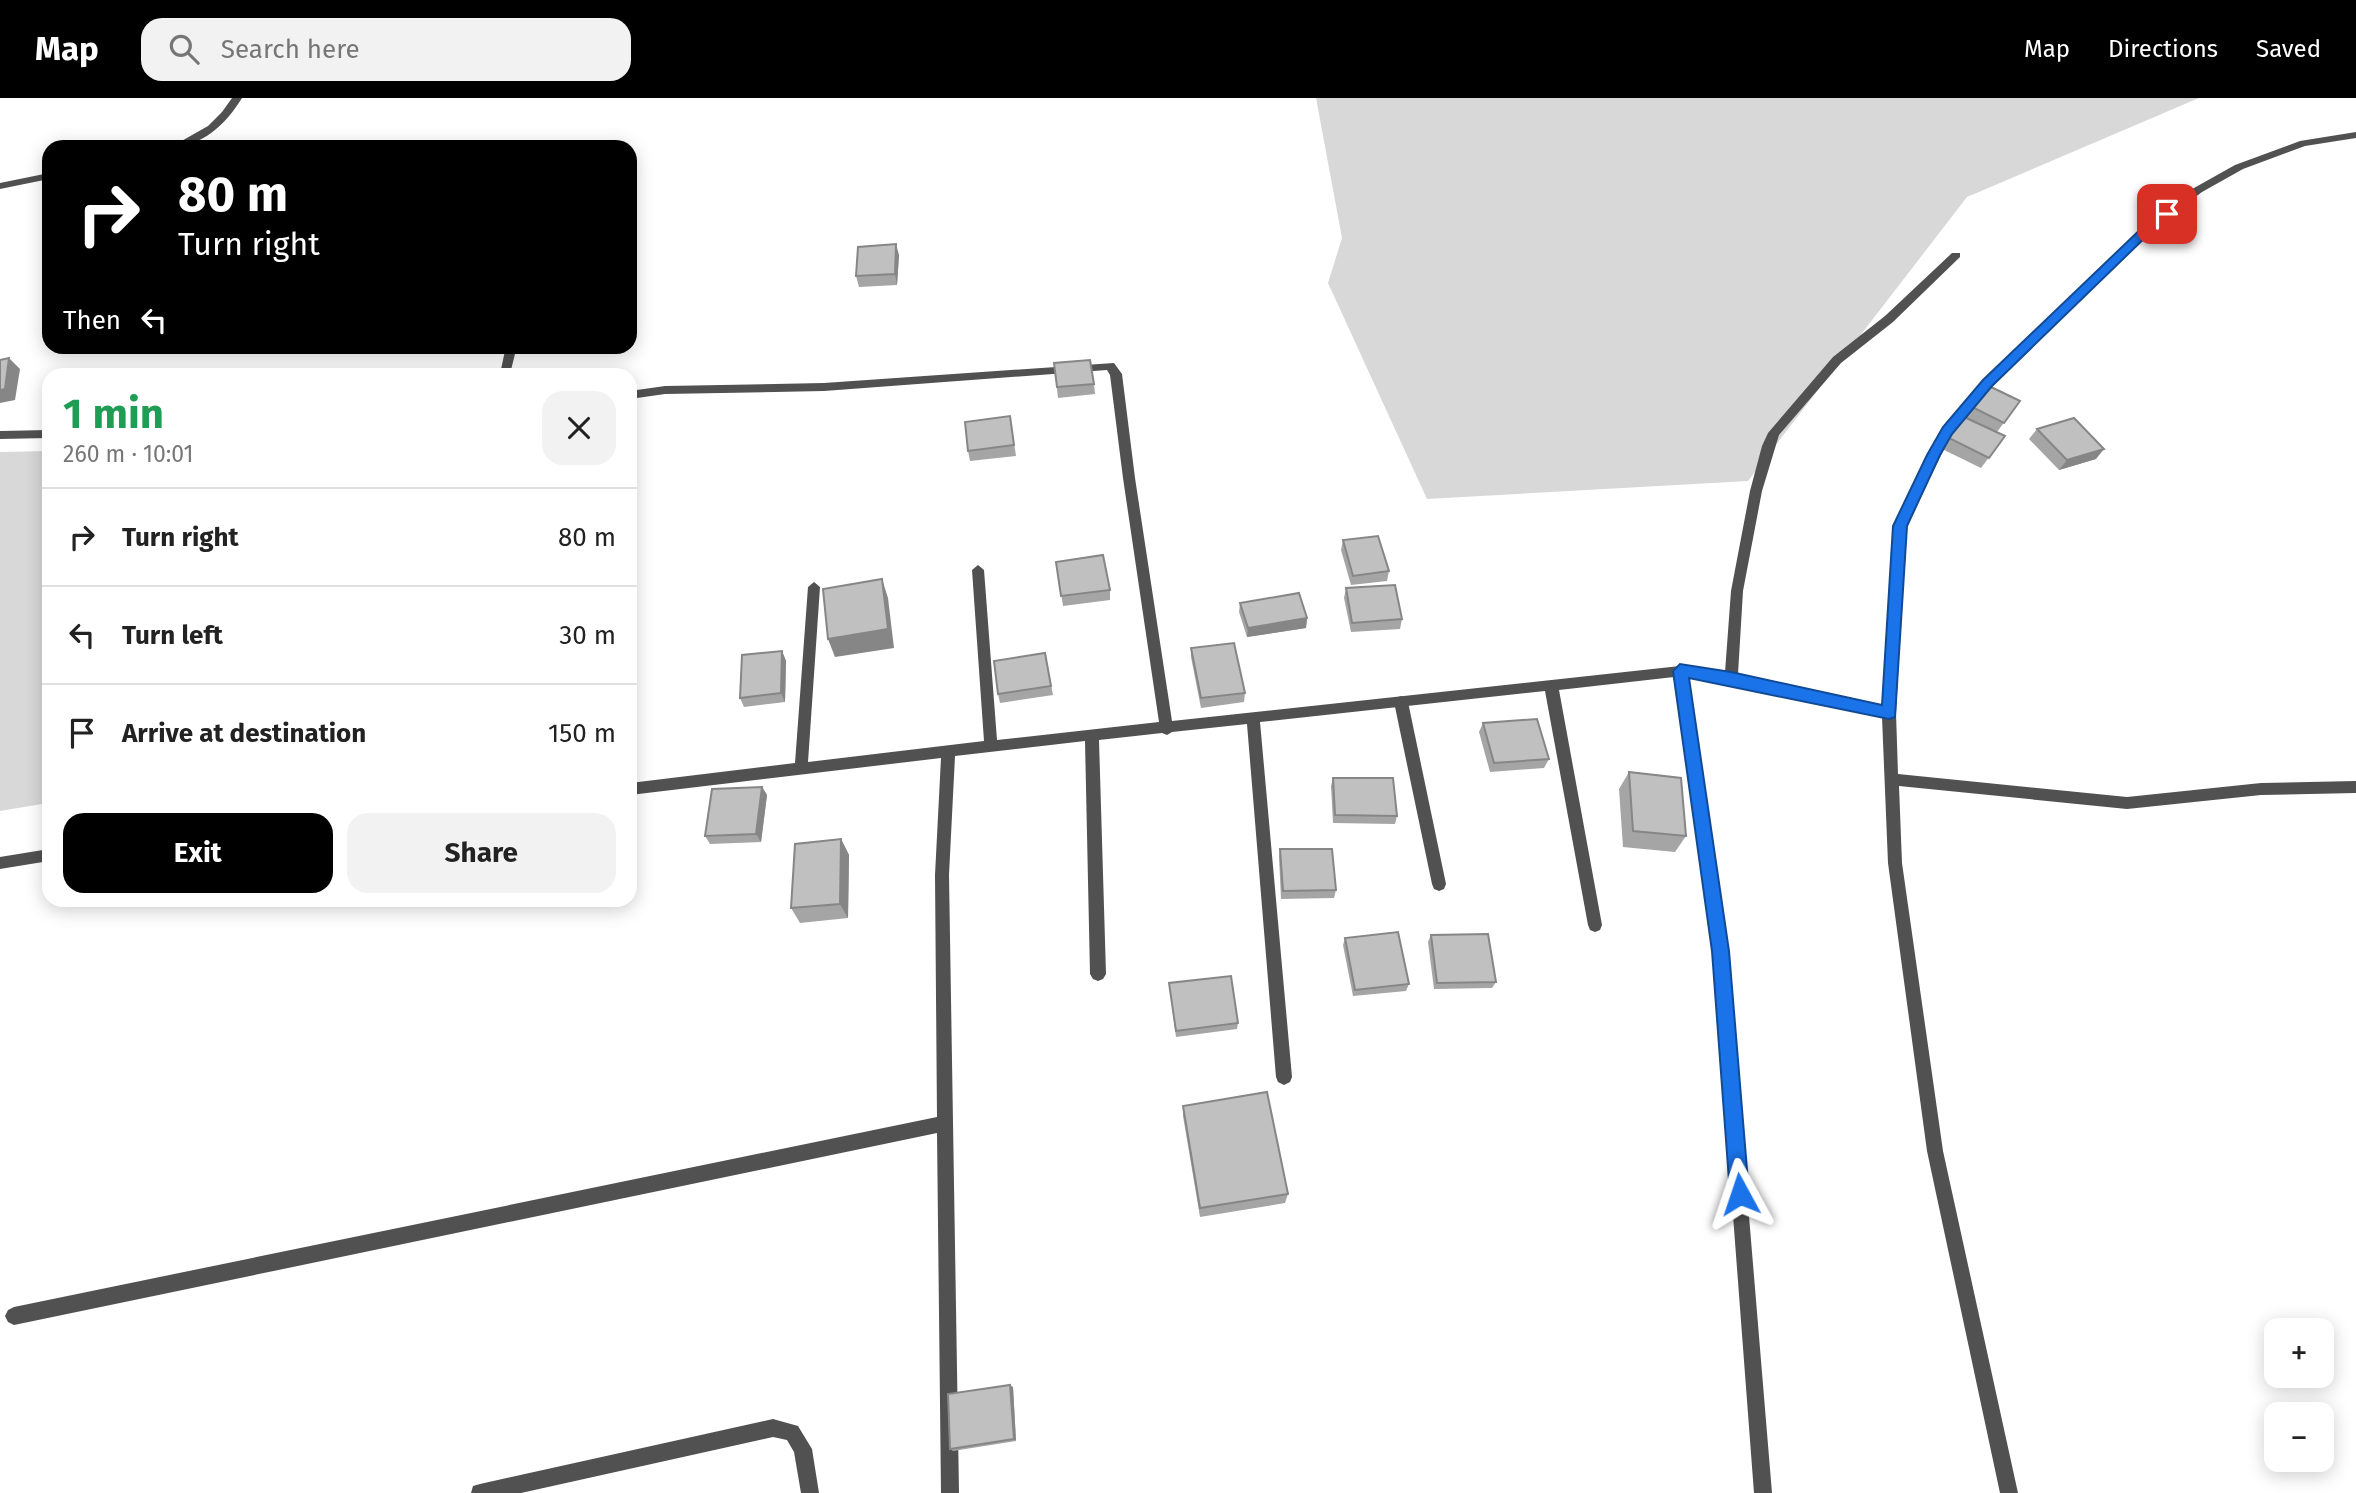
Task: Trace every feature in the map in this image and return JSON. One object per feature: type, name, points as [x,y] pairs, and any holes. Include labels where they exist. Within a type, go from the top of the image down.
[{"type":"street","points":[[190,140],[209,130],[231,110],[237,98]]},
{"type":"street","points":[[2009,1493],[1935,1151],[1895,863],[1889,713],[1900,526],[1947,430],[1987,383],[2151,225],[2198,190],[2239,167],[2304,143],[2356,135]]},
{"type":"street","points":[[0,186],[42,177]]},
{"type":"street","points":[[1731,678],[1737,591],[1756,491],[1774,433],[1837,360],[1889,319],[1956,255]]},
{"type":"street","points":[[637,395],[665,390],[824,387],[1110,366],[1116,374],[1167,729]]},
{"type":"street","points":[[0,435],[42,434]]},
{"type":"street","points":[[978,570],[991,746]]},
{"type":"street","points":[[801,770],[814,587]]},
{"type":"street","points":[[637,788],[991,746],[1167,729],[1680,671],[1731,678],[1889,713]]},
{"type":"street","points":[[1680,671],[1720,951],[1763,1493]]},
{"type":"street","points":[[1551,685],[1595,925]]},
{"type":"street","points":[[1401,702],[1439,884]]},
{"type":"street","points":[[1253,719],[1284,1077]]},
{"type":"street","points":[[1092,736],[1098,974]]},
{"type":"street","points":[[948,752],[942,875],[950,1493]]},
{"type":"street","points":[[1892,779],[2127,803],[2152,803],[2261,789],[2356,788]]},
{"type":"street","points":[[0,863],[42,856]]},
{"type":"street","points":[[14,1316],[946,1123]]},
{"type":"street","points":[[480,1493],[774,1429],[792,1432],[803,1449],[810,1493]]},
{"type":"shaded area","points":[[1316,98],[2199,98],[1967,197],[1748,481],[1427,499],[1328,283],[1342,238]]},
{"type":"shaded area","points":[[42,451],[42,804],[0,811],[0,452]]},
{"type":"building","points":[[896,244],[895,274],[856,276],[858,247]]},
{"type":"building","points":[[9,358],[5,389],[0,390],[0,360]]},
{"type":"building","points":[[1090,360],[1094,384],[1057,387],[1054,363]]},
{"type":"building","points":[[1989,386],[2020,401],[2004,423],[1972,407]]},
{"type":"building","points":[[1010,416],[1014,445],[968,451],[965,422]]},
{"type":"building","points":[[1962,416],[2005,436],[1989,458],[1947,437]]},
{"type":"building","points":[[2074,418],[2104,449],[2067,460],[2037,429]]},
{"type":"building","points":[[1378,536],[1389,571],[1353,576],[1343,540]]},
{"type":"building","points":[[1103,555],[1110,590],[1061,596],[1056,562]]},
{"type":"building","points":[[882,579],[888,629],[828,639],[823,589]]},
{"type":"building","points":[[1395,585],[1402,619],[1352,623],[1346,588]]},
{"type":"building","points":[[1299,593],[1307,618],[1248,628],[1240,603]]},
{"type":"building","points":[[1234,643],[1245,693],[1201,698],[1191,648]]},
{"type":"building","points":[[782,651],[781,693],[740,698],[742,655]]},
{"type":"building","points":[[1045,653],[1051,686],[998,694],[994,661]]},
{"type":"building","points":[[1537,719],[1549,759],[1494,763],[1483,723]]},
{"type":"building","points":[[1629,772],[1681,778],[1686,836],[1633,831]]},
{"type":"building","points":[[1333,778],[1393,778],[1397,816],[1335,815]]},
{"type":"building","points":[[762,787],[756,834],[705,836],[712,789]]},
{"type":"building","points":[[841,839],[840,904],[791,908],[795,844]]},
{"type":"building","points":[[1280,849],[1332,849],[1336,890],[1283,891]]},
{"type":"building","points":[[1398,932],[1409,984],[1355,990],[1345,938]]},
{"type":"building","points":[[1488,934],[1496,982],[1437,983],[1431,935]]},
{"type":"building","points":[[1231,976],[1238,1023],[1176,1031],[1169,983]]},
{"type":"building","points":[[1267,1092],[1288,1194],[1200,1208],[1183,1106]]},
{"type":"building","points":[[1010,1385],[1014,1439],[950,1449],[948,1394]]},
{"type":"route","points":[[1740,1194],[1720,951],[1680,671],[1731,678],[1889,713],[1900,526],[1933,455],[1947,430],[1987,383],[2151,225],[2167,214]]}]
